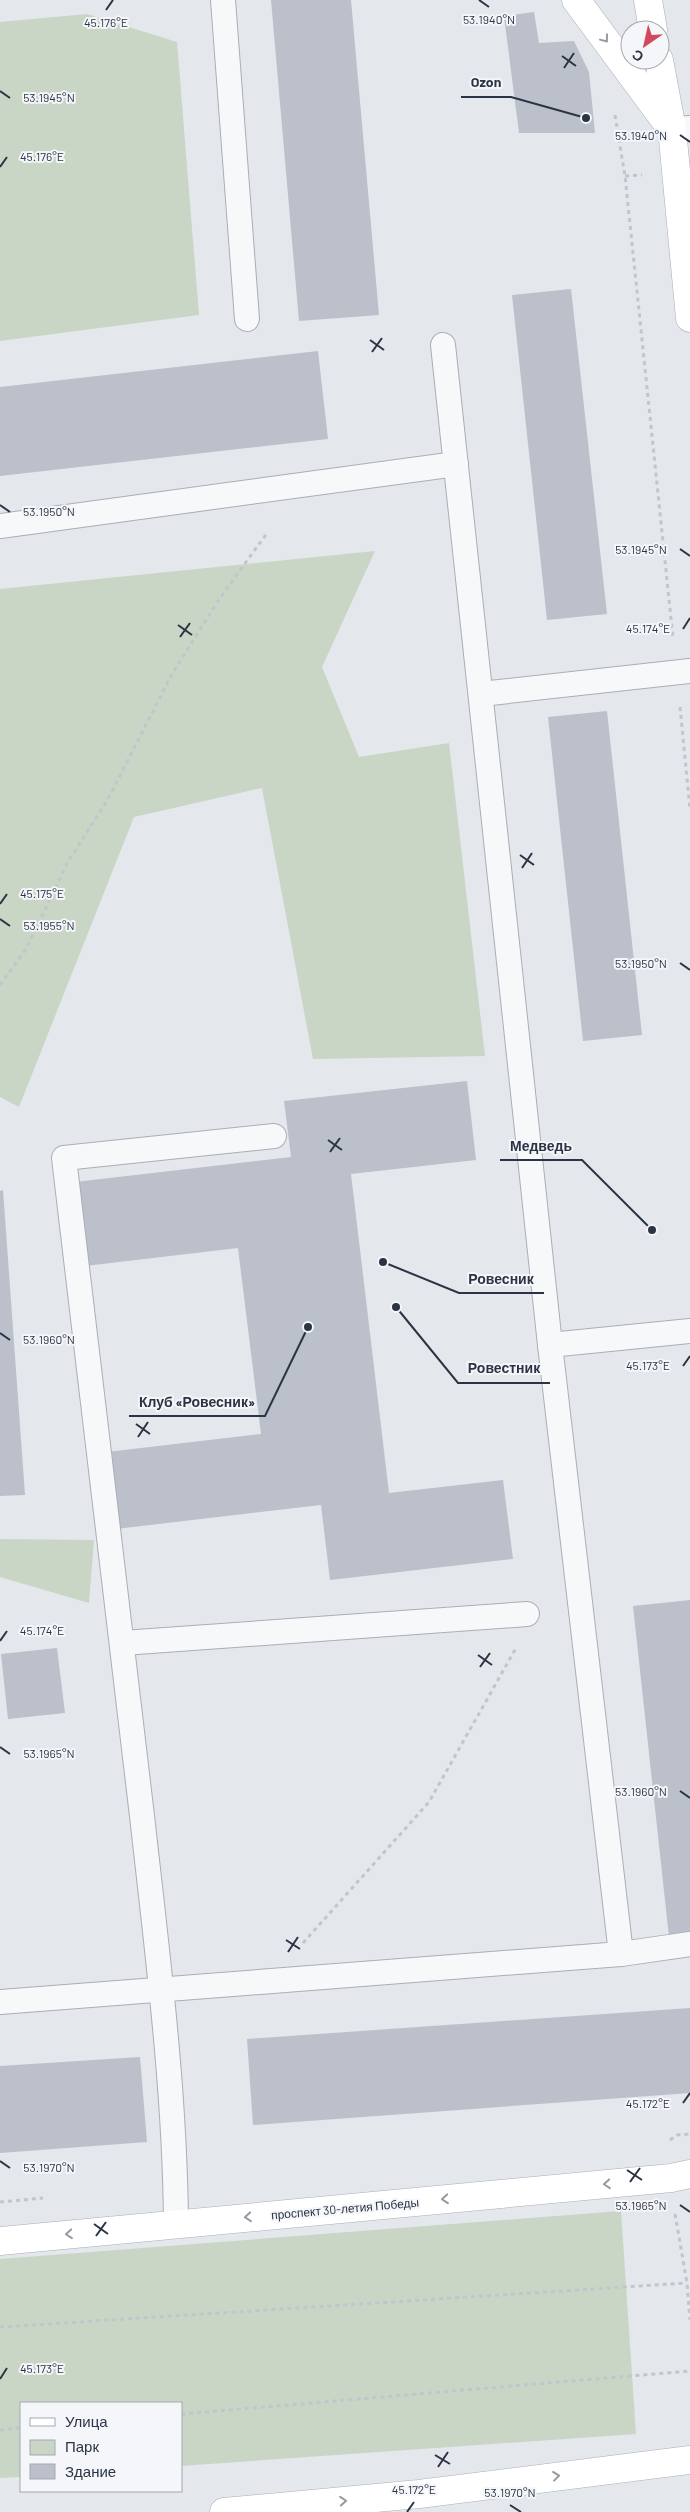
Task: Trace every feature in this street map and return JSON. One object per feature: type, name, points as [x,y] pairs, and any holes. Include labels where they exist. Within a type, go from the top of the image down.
[{"type":"main road","points":[[576,0],[681,129]]},
{"type":"main road","points":[[648,0],[652,20]]},
{"type":"main road","points":[[662,70],[681,129],[690,318]]},
{"type":"main road","name":"проспект 30-летия Победы","points":[[0,2241],[671,2178],[690,2174]]},
{"type":"main road","points":[[224,2512],[419,2494],[690,2460]]},
{"type":"lane","points":[[223,0],[247,320]]},
{"type":"lane","points":[[443,345],[550,1345],[622,1954]]},
{"type":"lane","points":[[0,526],[456,464]]},
{"type":"lane","points":[[481,694],[683,672]]},
{"type":"lane","points":[[176,2224],[161,1990],[123,1643],[64,1158],[274,1136]]},
{"type":"lane","points":[[550,1345],[690,1332]]},
{"type":"lane","points":[[123,1643],[527,1614]]},
{"type":"lane","points":[[0,2002],[622,1954],[690,1944]]},
{"type":"path","points":[[614,107],[625,176],[683,672],[690,809]]},
{"type":"path","points":[[0,985],[26,949],[68,862],[108,799],[172,674],[218,601],[267,533]]},
{"type":"path","points":[[269,1981],[429,1802],[519,1644]]},
{"type":"path","points":[[674,2208],[687,2283],[690,2320]]},
{"type":"path","points":[[0,2327],[687,2283]]},
{"type":"path","points":[[182,2414],[690,2371]]},
{"type":"path","points":[[0,2430],[20,2428]]},
{"type":"green space","points":[[87,14],[177,42],[199,315],[0,341],[0,22]]},
{"type":"green space","points":[[375,551],[322,667],[359,757],[449,743],[485,1056],[313,1059],[262,788],[134,817],[19,1107],[0,1097],[0,589]]},
{"type":"green space","points":[[0,1539],[94,1540],[89,1603],[0,1577]]},
{"type":"green space","points":[[621,2211],[636,2434],[182,2466],[182,2402],[20,2402],[20,2477],[0,2478],[0,2259]]},
{"type":"building","points":[[271,0],[351,0],[379,315],[299,321]]},
{"type":"building","points":[[534,12],[539,43],[574,41],[589,72],[595,133],[519,133],[504,16]]},
{"type":"building","points":[[571,289],[607,614],[547,620],[512,295]]},
{"type":"building","points":[[318,351],[328,439],[0,476],[0,387]]},
{"type":"building","points":[[607,711],[642,1035],[583,1041],[548,717]]},
{"type":"building","points":[[467,1081],[476,1160],[351,1174],[389,1493],[503,1480],[513,1559],[330,1580],[321,1505],[116,1529],[107,1452],[261,1434],[238,1248],[85,1266],[75,1182],[291,1157],[284,1101]]},
{"type":"building","points":[[3,1190],[25,1495],[0,1496],[0,1191]]},
{"type":"building","points":[[690,1600],[690,1934],[669,1937],[633,1606]]},
{"type":"building","points":[[57,1648],[65,1713],[8,1719],[1,1654]]},
{"type":"building","points":[[690,2008],[690,2093],[253,2125],[247,2039]]},
{"type":"building","points":[[140,2057],[147,2142],[0,2153],[0,2066]]},
{"type":"place","name":"Ozon","points":[[586,118]]},
{"type":"place","name":"Медведь","points":[[652,1230]]},
{"type":"place","name":"Ровесник","points":[[383,1262]]},
{"type":"place","name":"Ровестник","points":[[396,1307]]},
{"type":"place","name":"Клуб «Ровесник»","points":[[308,1327]]}]
